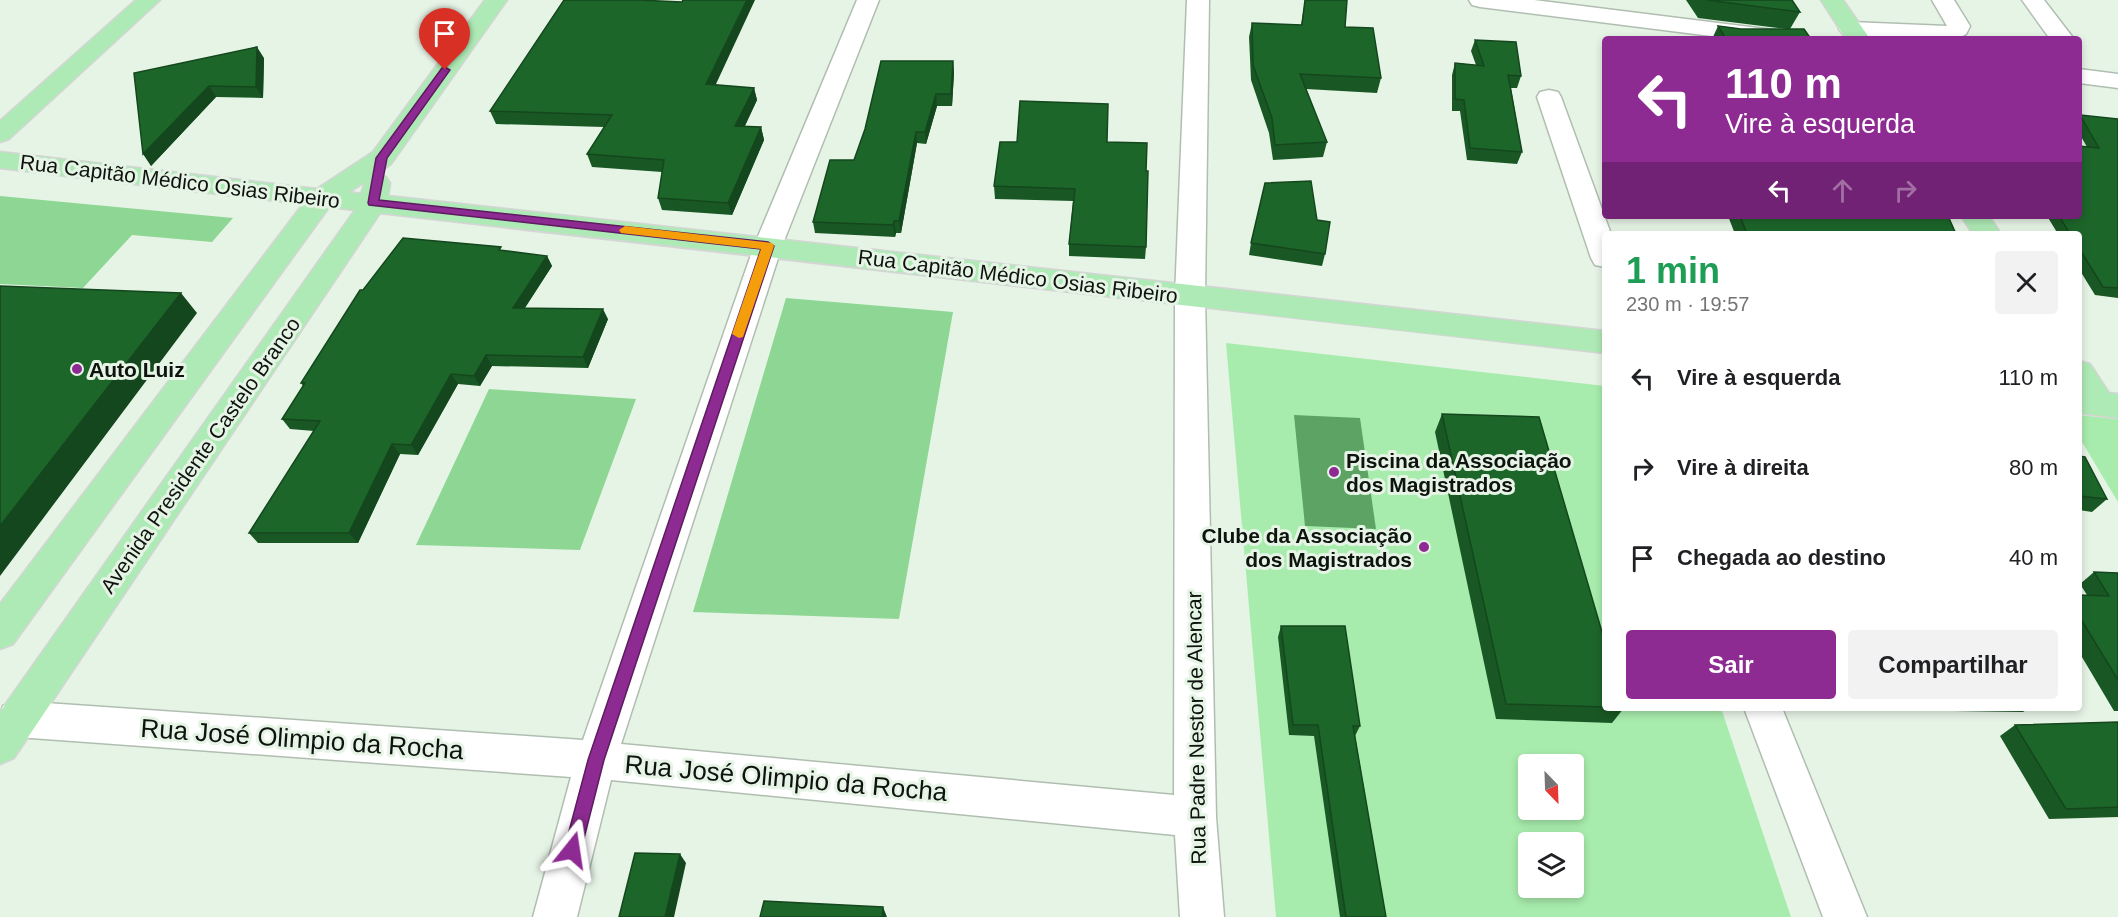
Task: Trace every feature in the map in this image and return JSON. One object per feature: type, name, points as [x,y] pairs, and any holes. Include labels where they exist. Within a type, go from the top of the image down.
[{"type":"main road","points":[[0,134],[149,0]]},
{"type":"main road","name":"Avenida Presidente Castelo Branco","points":[[0,633],[322,198],[382,158],[496,0]]},
{"type":"main road","points":[[1832,0],[1855,34]]},
{"type":"main road","name":"Avenida Presidente Castelo Branco","points":[[9,732],[356,231],[373,203],[382,158]]},
{"type":"main road","name":"Rua Capitão Médico Osias Ribeiro","points":[[0,160],[322,198],[768,246],[1190,297],[1602,342]]},
{"type":"main road","name":"Rua Capitão Médico Osias Ribeiro","points":[[356,231],[386,218],[432,210]]},
{"type":"main road","points":[[2082,377],[2099,404]]},
{"type":"street","points":[[555,917],[596,760],[768,246],[868,0]]},
{"type":"street","name":"Rua Padre Nestor de Alencar","points":[[1198,0],[1190,297],[1195,817],[1202,917]]},
{"type":"street","points":[[1480,0],[1767,36]]},
{"type":"street","points":[[1855,34],[1946,34],[1957,30],[1959,26],[1942,0]]},
{"type":"street","points":[[2033,0],[2060,36]]},
{"type":"street","points":[[2083,72],[2118,81]]},
{"type":"street","points":[[1549,97],[1602,249]]},
{"type":"street","points":[[1764,711],[1845,917]]},
{"type":"street","name":"Rua José Olimpio da Rocha","points":[[9,732],[596,760],[1195,817]]},
{"type":"shaded area","points":[[0,196],[233,218],[212,242],[132,235],[83,288],[0,284]]},
{"type":"shaded area","points":[[786,298],[953,312],[899,619],[693,612]]},
{"type":"shaded area","name":"Clube da Associação dos Magistrados","points":[[1226,343],[1602,386],[1602,711],[1722,711],[1791,917],[1276,917]]},
{"type":"shaded area","points":[[489,389],[636,399],[580,550],[416,545]]},
{"type":"shaded area","name":"Piscina da Associação dos Magistrados","points":[[1294,415],[1360,418],[1376,529],[1305,526]]},
{"type":"shaded area","points":[[2082,415],[2118,419],[2118,502],[2082,442]]},
{"type":"building","points":[[564,0],[682,2],[683,0],[747,0],[706,84],[754,88],[735,126],[761,127],[728,203],[658,198],[664,160],[587,154],[612,115],[490,111]]},
{"type":"building","points":[[1305,0],[1347,0],[1345,27],[1373,28],[1381,78],[1300,74],[1327,142],[1275,145],[1272,118],[1253,65],[1252,23],[1302,25]]},
{"type":"building","points":[[1707,0],[1792,0],[1800,12]]},
{"type":"building","points":[[1718,26],[1741,29],[1804,29],[1809,36],[1724,36]]},
{"type":"building","points":[[1475,40],[1516,42],[1521,76],[1508,75],[1522,152],[1470,148],[1464,100],[1455,99],[1455,63],[1484,66]]},
{"type":"building","points":[[257,47],[256,87],[209,86],[143,154],[134,73]]},
{"type":"building","points":[[881,61],[953,61],[951,94],[936,94],[925,132],[916,132],[899,221],[894,221],[893,225],[813,222],[830,160],[854,160],[865,129]]},
{"type":"building","points":[[1020,101],[1108,104],[1107,142],[1147,143],[1146,247],[1069,244],[1075,189],[994,186],[1000,142],[1017,142]]},
{"type":"building","points":[[2082,115],[2118,119],[2118,288],[2103,287],[2082,253],[2082,231],[2068,231],[2061,219],[2082,219],[2082,146],[2099,148]]},
{"type":"building","points":[[1311,181],[1317,220],[1330,222],[1325,254],[1251,243],[1265,183]]},
{"type":"building","points":[[1741,219],[1949,219],[1955,231],[1746,231]]},
{"type":"building","points":[[403,238],[501,247],[499,250],[547,256],[513,308],[603,309],[583,357],[486,355],[474,376],[451,374],[411,445],[392,444],[349,533],[249,533],[320,421],[282,419],[305,383],[301,383],[360,290],[363,290]]},
{"type":"building","points":[[0,286],[181,293],[0,526]]},
{"type":"building","points":[[1442,414],[1539,417],[1602,632],[1602,707],[1506,704]]},
{"type":"building","points":[[2082,456],[2085,457],[2107,499],[2082,496]]},
{"type":"building","points":[[2094,572],[2118,573],[2118,680],[2082,621],[2082,595],[2109,596]]},
{"type":"building","points":[[1281,626],[1345,626],[1360,726],[1353,726],[1386,917],[1346,917],[1318,725],[1293,725]]},
{"type":"building","points":[[2118,722],[2118,807],[2066,809],[2015,725]]},
{"type":"building","points":[[635,853],[680,854],[665,917],[619,917]]},
{"type":"building","points":[[764,901],[883,907],[882,917],[760,917]]},
{"type":"slow traffic","points":[[625,230],[768,246],[739,334]]},
{"type":"place","name":"Auto Luiz","points":[[77,369]]},
{"type":"place","name":"Piscina da Associação dos Magistrados","points":[[1334,472]]},
{"type":"place","name":"Clube da Associação dos Magistrados","points":[[1424,547]]},
{"type":"route","points":[[445,70],[382,158],[373,203],[768,246],[596,760],[572,850]]}]
